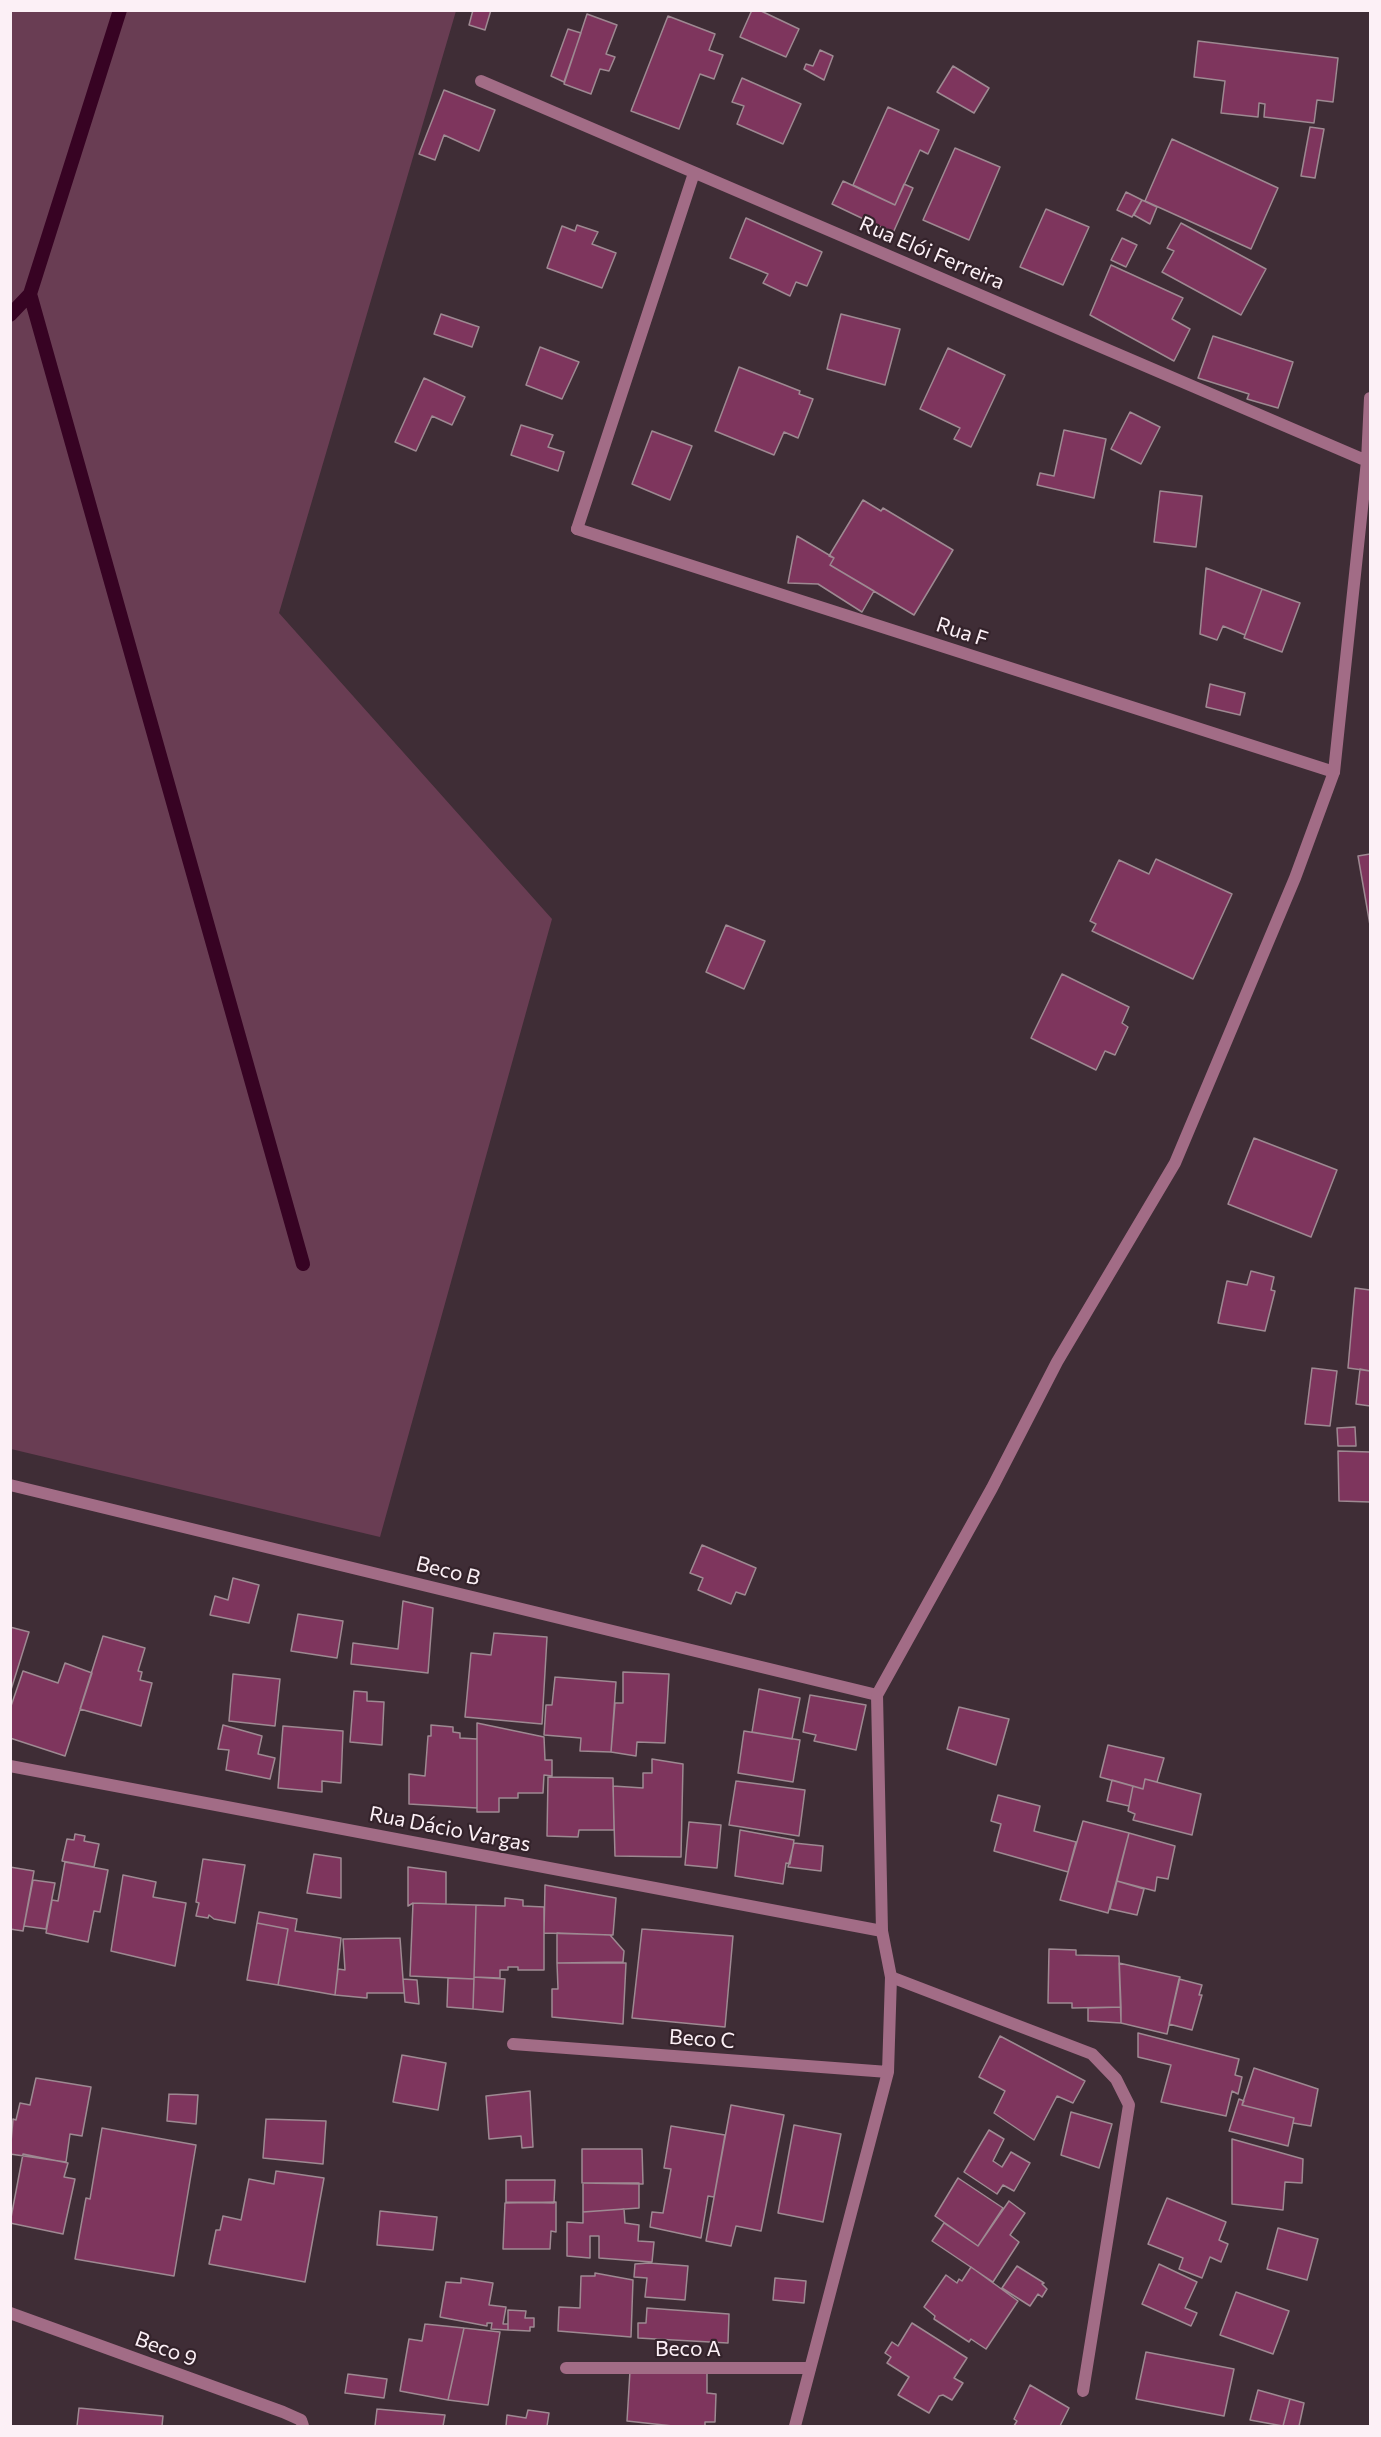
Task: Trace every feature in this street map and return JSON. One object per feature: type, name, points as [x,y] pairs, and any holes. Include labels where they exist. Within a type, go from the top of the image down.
[{"type":"street","name":"Rua Elói Ferreira","points":[[481,81],[1367,461]]},
{"type":"street","name":"Rua F","points":[[694,173],[577,529],[1335,772]]},
{"type":"street","points":[[795,2427],[888,2072],[891,1977],[882,1931],[877,1695],[992,1488],[1057,1362],[1175,1163],[1295,878],[1335,772],[1367,461],[1371,398]]},
{"type":"street","name":"Beco B","points":[[10,1485],[877,1695]]},
{"type":"street","name":"Rua Dácio Vargas","points":[[10,1766],[882,1931]]},
{"type":"street","points":[[891,1977],[1092,2054],[1116,2079],[1129,2105],[1083,2391]]},
{"type":"street","name":"Beco C","points":[[513,2044],[888,2072]]},
{"type":"street","name":"Beco 9","points":[[10,2313],[283,2412],[301,2420],[303,2427]]},
{"type":"street","name":"Beco A","points":[[566,2368],[810,2368]]},
{"type":"shaded area","points":[[11,10],[456,11],[279,613],[552,919],[380,1537],[11,1449]]},
{"type":"building","points":[[473,10],[491,10],[485,30],[469,25]]},
{"type":"building","points":[[752,10],[759,10],[799,29],[786,57],[740,37]]},
{"type":"building","points":[[587,14],[617,25],[606,54],[615,57],[609,71],[600,69],[591,94],[564,84]]},
{"type":"building","points":[[668,16],[715,34],[709,50],[723,55],[714,79],[700,74],[679,129],[631,111]]},
{"type":"building","points":[[568,29],[581,33],[564,82],[551,76]]},
{"type":"building","points":[[1198,41],[1338,58],[1333,102],[1317,100],[1314,123],[1264,117],[1265,104],[1259,103],[1258,117],[1221,113],[1225,81],[1194,77]]},
{"type":"building","points":[[820,50],[833,56],[824,80],[804,69],[806,64],[813,66]]},
{"type":"building","points":[[953,66],[989,88],[974,113],[937,92]]},
{"type":"building","points":[[742,78],[801,104],[783,144],[737,124],[744,106],[732,102]]},
{"type":"building","points":[[444,90],[495,110],[479,151],[444,135],[435,160],[419,154]]},
{"type":"building","points":[[888,107],[939,130],[928,154],[920,150],[895,205],[853,185]]},
{"type":"building","points":[[1310,127],[1324,129],[1315,178],[1301,176]]},
{"type":"building","points":[[1172,139],[1278,188],[1251,249],[1145,201]]},
{"type":"building","points":[[955,148],[1000,167],[969,240],[923,220]]},
{"type":"building","points":[[843,181],[895,205],[904,184],[913,188],[893,233],[832,204]]},
{"type":"building","points":[[1126,192],[1142,200],[1132,217],[1117,210]]},
{"type":"building","points":[[1142,200],[1157,207],[1150,224],[1134,215]]},
{"type":"building","points":[[1046,209],[1089,227],[1063,285],[1020,267]]},
{"type":"building","points":[[746,218],[822,252],[807,286],[796,282],[790,296],[763,283],[768,274],[730,258]]},
{"type":"building","points":[[1181,223],[1266,269],[1241,315],[1162,272],[1174,251],[1167,248]]},
{"type":"building","points":[[577,225],[598,232],[592,244],[616,253],[602,288],[547,268],[562,226],[575,231]]},
{"type":"building","points":[[1122,238],[1137,245],[1126,267],[1111,260]]},
{"type":"building","points":[[1111,265],[1183,298],[1172,319],[1190,329],[1174,361],[1090,315]]},
{"type":"building","points":[[441,314],[479,327],[472,347],[434,334]]},
{"type":"building","points":[[841,314],[900,329],[885,385],[827,369]]},
{"type":"building","points":[[1213,336],[1293,362],[1278,408],[1247,399],[1249,394],[1198,378]]},
{"type":"building","points":[[540,347],[579,362],[562,399],[526,385]]},
{"type":"building","points":[[948,348],[1005,375],[971,447],[954,439],[960,428],[920,409]]},
{"type":"building","points":[[739,367],[800,391],[799,394],[813,399],[798,438],[784,432],[774,455],[715,431]]},
{"type":"building","points":[[424,378],[465,397],[452,425],[432,416],[416,451],[395,442]]},
{"type":"building","points":[[1130,412],[1160,427],[1141,464],[1111,449]]},
{"type":"building","points":[[521,425],[553,435],[548,447],[564,452],[558,471],[511,455]]},
{"type":"building","points":[[1064,430],[1106,439],[1094,498],[1037,485],[1040,473],[1054,476]]},
{"type":"building","points":[[652,431],[692,446],[670,500],[632,484]]},
{"type":"building","points":[[1160,491],[1202,496],[1196,547],[1154,542]]},
{"type":"building","points":[[863,500],[881,511],[883,508],[953,550],[914,615],[830,565],[834,558],[829,556]]},
{"type":"building","points":[[797,536],[834,558],[830,565],[874,591],[862,612],[818,584],[788,583]]},
{"type":"building","points":[[1206,568],[1262,589],[1245,635],[1223,626],[1217,640],[1200,634]]},
{"type":"building","points":[[1262,589],[1300,603],[1282,652],[1244,638]]},
{"type":"building","points":[[1210,684],[1245,693],[1240,715],[1206,707]]},
{"type":"building","points":[[1370,854],[1370,925],[1358,856]]},
{"type":"building","points":[[1156,859],[1232,894],[1193,979],[1092,931],[1096,924],[1090,921],[1119,860],[1149,874]]},
{"type":"building","points":[[726,925],[765,941],[744,989],[706,972]]},
{"type":"building","points":[[1062,974],[1129,1007],[1122,1023],[1128,1027],[1115,1055],[1105,1051],[1096,1070],[1031,1038]]},
{"type":"building","points":[[1254,1138],[1337,1170],[1311,1237],[1228,1204]]},
{"type":"building","points":[[1251,1271],[1274,1277],[1271,1290],[1275,1291],[1265,1331],[1218,1323],[1227,1281],[1247,1285]]},
{"type":"building","points":[[1355,1288],[1370,1290],[1370,1371],[1348,1368]]},
{"type":"building","points":[[1312,1368],[1337,1371],[1330,1426],[1305,1424]]},
{"type":"building","points":[[1360,1369],[1370,1371],[1370,1406],[1356,1404]]},
{"type":"building","points":[[1355,1427],[1356,1446],[1338,1446],[1337,1428]]},
{"type":"building","points":[[1338,1451],[1370,1452],[1370,1502],[1339,1501]]},
{"type":"building","points":[[702,1545],[756,1568],[745,1595],[736,1592],[731,1604],[698,1590],[703,1578],[690,1573]]},
{"type":"building","points":[[233,1578],[259,1585],[249,1623],[210,1615],[215,1596],[228,1600]]},
{"type":"building","points":[[403,1601],[433,1608],[428,1673],[351,1664],[353,1643],[398,1649]]},
{"type":"building","points":[[298,1614],[343,1621],[337,1658],[291,1651]]},
{"type":"building","points":[[10,1627],[29,1632],[10,1693]]},
{"type":"building","points":[[494,1633],[547,1637],[542,1724],[465,1717],[471,1653],[491,1655]]},
{"type":"building","points":[[103,1636],[145,1648],[138,1671],[142,1672],[140,1680],[152,1683],[141,1726],[80,1709]]},
{"type":"building","points":[[65,1663],[92,1673],[65,1756],[10,1738],[10,1709],[23,1671],[58,1683]]},
{"type":"building","points":[[623,1672],[669,1674],[665,1743],[637,1742],[636,1756],[611,1752],[615,1703],[623,1703]]},
{"type":"building","points":[[233,1674],[280,1679],[275,1726],[229,1721]]},
{"type":"building","points":[[555,1677],[616,1682],[611,1752],[580,1751],[581,1738],[544,1735],[546,1705],[552,1705]]},
{"type":"building","points":[[759,1689],[800,1698],[792,1739],[752,1732]]},
{"type":"building","points":[[354,1691],[367,1692],[367,1701],[384,1702],[382,1745],[350,1742]]},
{"type":"building","points":[[810,1695],[866,1705],[856,1750],[814,1741],[816,1735],[803,1732]]},
{"type":"building","points":[[959,1707],[1009,1719],[996,1765],[947,1749]]},
{"type":"building","points":[[477,1723],[544,1737],[545,1760],[552,1760],[552,1776],[544,1775],[543,1793],[518,1793],[518,1798],[499,1798],[499,1812],[477,1812]]},
{"type":"building","points":[[223,1725],[262,1736],[258,1754],[275,1758],[270,1779],[226,1770],[229,1750],[218,1749]]},
{"type":"building","points":[[431,1725],[453,1727],[453,1732],[460,1733],[460,1738],[477,1739],[477,1808],[409,1804],[409,1774],[425,1776]]},
{"type":"building","points":[[283,1726],[343,1731],[341,1783],[322,1781],[322,1792],[278,1788]]},
{"type":"building","points":[[744,1731],[800,1740],[793,1782],[738,1773]]},
{"type":"building","points":[[1108,1745],[1164,1758],[1157,1782],[1145,1779],[1143,1789],[1100,1777]]},
{"type":"building","points":[[652,1759],[683,1764],[681,1857],[615,1856],[613,1786],[643,1788],[643,1773],[652,1773]]},
{"type":"building","points":[[548,1777],[613,1778],[614,1830],[579,1830],[578,1837],[547,1836]]},
{"type":"building","points":[[1145,1779],[1201,1794],[1192,1835],[1133,1820],[1135,1814],[1128,1811],[1133,1786],[1143,1789]]},
{"type":"building","points":[[1112,1780],[1133,1786],[1129,1806],[1107,1801]]},
{"type":"building","points":[[736,1781],[805,1790],[799,1836],[729,1825]]},
{"type":"building","points":[[998,1795],[1040,1806],[1034,1831],[1076,1842],[1068,1872],[994,1851],[1001,1824],[991,1821]]},
{"type":"building","points":[[1083,1821],[1129,1833],[1108,1913],[1060,1900]]},
{"type":"building","points":[[689,1822],[721,1825],[717,1868],[685,1865]]},
{"type":"building","points":[[740,1830],[794,1840],[790,1864],[786,1863],[783,1884],[735,1876]]},
{"type":"building","points":[[1129,1833],[1175,1846],[1168,1879],[1157,1877],[1155,1891],[1117,1881]]},
{"type":"building","points":[[75,1834],[85,1836],[84,1841],[99,1844],[94,1867],[62,1861],[67,1839],[74,1840]]},
{"type":"building","points":[[794,1843],[823,1846],[821,1871],[788,1867]]},
{"type":"building","points":[[314,1854],[341,1858],[341,1898],[307,1893]]},
{"type":"building","points":[[203,1859],[245,1865],[235,1923],[214,1919],[209,1915],[208,1918],[196,1916]]},
{"type":"building","points":[[65,1862],[108,1870],[100,1912],[94,1911],[88,1942],[46,1933],[52,1900],[58,1901]]},
{"type":"building","points":[[10,1867],[34,1871],[23,1931],[10,1929]]},
{"type":"building","points":[[408,1867],[446,1872],[446,1904],[413,1903],[408,1906]]},
{"type":"building","points":[[123,1875],[156,1882],[153,1897],[186,1903],[175,1966],[111,1951]]},
{"type":"building","points":[[33,1880],[55,1883],[46,1929],[24,1926]]},
{"type":"building","points":[[1117,1881],[1144,1889],[1137,1915],[1110,1909]]},
{"type":"building","points":[[545,1885],[616,1898],[613,1935],[544,1933]]},
{"type":"building","points":[[505,1898],[523,1900],[523,1906],[544,1907],[544,1970],[518,1970],[518,1967],[508,1967],[508,1970],[500,1970],[500,1978],[474,1977],[476,1905],[505,1906]]},
{"type":"building","points":[[413,1903],[476,1905],[474,1979],[410,1976]]},
{"type":"building","points":[[259,1912],[297,1919],[295,1931],[341,1938],[335,1995],[278,1985],[288,1929],[257,1923]]},
{"type":"building","points":[[257,1923],[288,1929],[278,1985],[247,1980]]},
{"type":"building","points":[[642,1929],[733,1936],[725,2027],[632,2018]]},
{"type":"building","points":[[557,1933],[610,1935],[624,1951],[623,1962],[557,1963]]},
{"type":"building","points":[[400,1938],[404,1993],[367,1993],[367,1998],[335,1995],[338,1969],[345,1970],[343,1939]]},
{"type":"building","points":[[1049,1949],[1076,1950],[1076,1955],[1119,1956],[1121,2007],[1072,2008],[1072,2003],[1048,2003]]},
{"type":"building","points":[[557,1963],[626,1963],[623,2024],[552,2017],[552,1989],[558,1989]]},
{"type":"building","points":[[1119,1963],[1180,1977],[1167,2034],[1121,2023]]},
{"type":"building","points":[[474,1977],[505,1979],[503,2012],[473,2009]]},
{"type":"building","points":[[448,1978],[474,1979],[473,2009],[447,2007]]},
{"type":"building","points":[[403,1979],[417,1980],[419,2004],[405,2002]]},
{"type":"building","points":[[1179,1979],[1202,1985],[1199,1995],[1202,1995],[1192,2030],[1169,2024]]},
{"type":"building","points":[[1121,2007],[1121,2023],[1088,2021],[1088,2008]]},
{"type":"building","points":[[1138,2033],[1239,2059],[1235,2075],[1242,2077],[1238,2094],[1232,2091],[1226,2116],[1161,2102],[1171,2065],[1138,2057]]},
{"type":"building","points":[[1000,2036],[1085,2081],[1073,2103],[1057,2096],[1034,2140],[994,2113],[1005,2091],[979,2077]]},
{"type":"building","points":[[402,2055],[446,2063],[438,2110],[393,2102]]},
{"type":"building","points":[[1254,2068],[1318,2089],[1311,2126],[1293,2123],[1294,2118],[1242,2105]]},
{"type":"building","points":[[36,2078],[91,2087],[82,2136],[70,2134],[66,2162],[10,2154],[13,2119],[16,2120],[20,2103],[30,2105]]},
{"type":"building","points":[[530,2091],[533,2147],[522,2148],[521,2136],[489,2139],[486,2096]]},
{"type":"building","points":[[169,2094],[198,2095],[196,2124],[167,2121]]},
{"type":"building","points":[[1239,2099],[1244,2101],[1242,2105],[1294,2118],[1288,2146],[1229,2131]]},
{"type":"building","points":[[731,2105],[784,2115],[761,2231],[736,2226],[731,2246],[706,2241]]},
{"type":"building","points":[[1071,2112],[1112,2124],[1099,2168],[1061,2155]]},
{"type":"building","points":[[266,2119],[326,2121],[323,2164],[263,2158]]},
{"type":"building","points":[[794,2125],[841,2134],[823,2222],[778,2213]]},
{"type":"building","points":[[671,2126],[725,2135],[714,2197],[708,2196],[701,2238],[650,2227],[652,2212],[663,2213],[671,2169],[664,2168]]},
{"type":"building","points":[[102,2128],[196,2145],[174,2276],[75,2259],[86,2198],[90,2199]]},
{"type":"building","points":[[989,2130],[1004,2139],[993,2161],[1002,2167],[1011,2152],[1030,2163],[1014,2191],[1003,2185],[997,2194],[964,2172]]},
{"type":"building","points":[[1232,2139],[1303,2159],[1302,2183],[1285,2182],[1283,2210],[1232,2204]]},
{"type":"building","points":[[582,2149],[642,2149],[643,2184],[582,2183]]},
{"type":"building","points":[[23,2154],[68,2163],[64,2177],[75,2179],[63,2234],[10,2223]]},
{"type":"building","points":[[276,2171],[324,2178],[305,2282],[209,2264],[216,2230],[220,2230],[223,2216],[241,2220],[249,2179],[274,2184]]},
{"type":"building","points":[[958,2178],[1003,2208],[978,2246],[935,2216]]},
{"type":"building","points":[[506,2180],[555,2180],[554,2203],[506,2202]]},
{"type":"building","points":[[583,2183],[639,2183],[639,2208],[583,2212]]},
{"type":"building","points":[[1167,2198],[1226,2222],[1219,2240],[1228,2244],[1221,2262],[1210,2257],[1202,2278],[1179,2269],[1183,2258],[1148,2244]]},
{"type":"building","points":[[1009,2201],[1025,2213],[1010,2235],[1019,2242],[993,2282],[932,2241],[944,2223],[978,2246]]},
{"type":"building","points":[[556,2202],[556,2232],[551,2231],[550,2249],[503,2249],[505,2203]]},
{"type":"building","points":[[624,2209],[625,2223],[639,2225],[638,2241],[654,2242],[652,2262],[599,2258],[599,2236],[590,2236],[590,2258],[567,2256],[567,2222],[583,2223],[583,2212]]},
{"type":"building","points":[[380,2211],[437,2217],[433,2250],[377,2245]]},
{"type":"building","points":[[1278,2228],[1318,2239],[1307,2280],[1267,2269]]},
{"type":"building","points":[[635,2264],[688,2266],[685,2300],[645,2297],[647,2278],[634,2277]]},
{"type":"building","points":[[1159,2264],[1197,2282],[1185,2308],[1197,2313],[1191,2326],[1142,2304]]},
{"type":"building","points":[[1017,2266],[1044,2283],[1042,2284],[1047,2289],[1042,2297],[1038,2294],[1030,2306],[1002,2288]]},
{"type":"building","points":[[971,2267],[1018,2301],[986,2349],[971,2339],[969,2342],[934,2319],[935,2316],[924,2307],[946,2275],[957,2283],[959,2279],[962,2281]]},
{"type":"building","points":[[595,2273],[633,2280],[631,2337],[558,2331],[559,2307],[580,2308],[581,2276],[595,2276]]},
{"type":"building","points":[[461,2278],[493,2283],[489,2305],[506,2307],[503,2324],[508,2324],[508,2330],[491,2329],[492,2323],[487,2323],[487,2326],[440,2317],[446,2282],[461,2283]]},
{"type":"building","points":[[775,2278],[806,2281],[804,2303],[773,2300]]},
{"type":"building","points":[[1236,2292],[1289,2311],[1273,2354],[1220,2335]]},
{"type":"building","points":[[647,2308],[729,2314],[728,2343],[638,2338],[638,2323],[646,2323]]},
{"type":"building","points":[[508,2310],[526,2311],[525,2318],[534,2318],[534,2327],[530,2327],[530,2331],[508,2330]]},
{"type":"building","points":[[912,2323],[967,2358],[954,2378],[963,2383],[952,2400],[943,2395],[939,2396],[929,2413],[898,2395],[909,2377],[887,2363],[891,2357],[885,2353],[892,2342],[898,2346]]},
{"type":"building","points":[[425,2324],[464,2328],[448,2400],[400,2391],[409,2339],[422,2341]]},
{"type":"building","points":[[464,2328],[500,2332],[488,2405],[448,2400]]},
{"type":"building","points":[[1146,2352],[1234,2369],[1224,2416],[1136,2399]]},
{"type":"building","points":[[630,2371],[707,2373],[707,2393],[716,2394],[715,2422],[705,2422],[705,2426],[673,2426],[627,2421]]},
{"type":"building","points":[[348,2374],[387,2379],[384,2398],[345,2393]]},
{"type":"building","points":[[1030,2385],[1069,2408],[1060,2426],[1014,2426],[1017,2421],[1014,2419]]},
{"type":"building","points":[[1258,2390],[1290,2399],[1283,2426],[1250,2420]]},
{"type":"building","points":[[1290,2399],[1304,2403],[1299,2426],[1283,2426]]},
{"type":"building","points":[[79,2408],[163,2416],[162,2426],[77,2426]]},
{"type":"building","points":[[377,2409],[445,2415],[443,2426],[375,2426]]},
{"type":"building","points":[[528,2410],[549,2413],[547,2426],[506,2426],[507,2415],[526,2418]]},
{"type":"waterway","points":[[10,315],[30,294],[120,10]]},
{"type":"waterway","points":[[30,294],[303,1264]]}]
